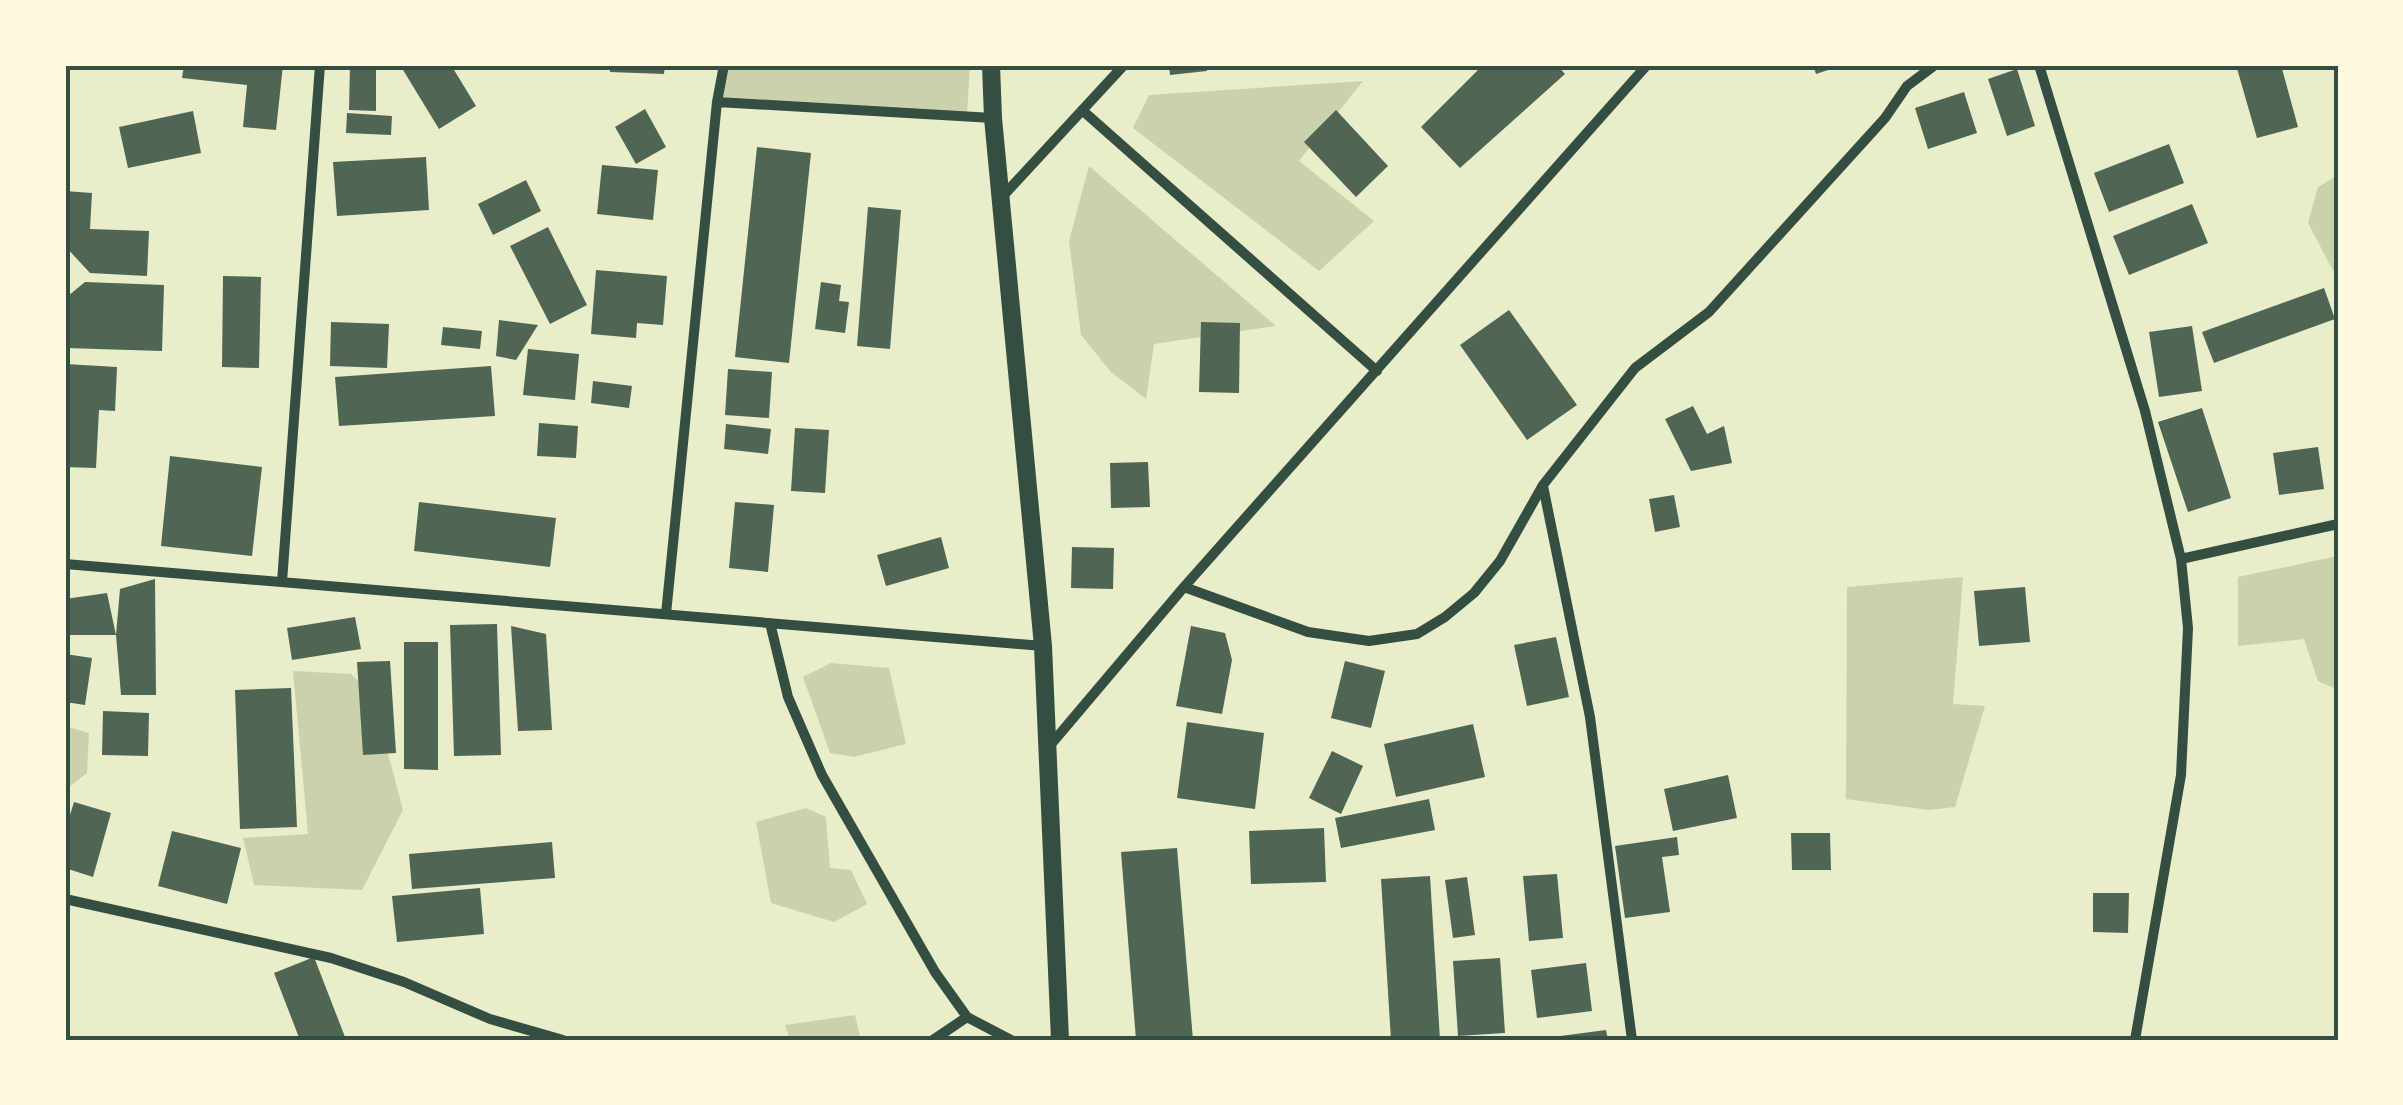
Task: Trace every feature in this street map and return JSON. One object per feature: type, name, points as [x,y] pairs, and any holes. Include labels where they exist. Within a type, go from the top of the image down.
[{"type":"street","points":[[282,582],[320,65]]},
{"type":"street","points":[[666,614],[717,102],[724,65]]},
{"type":"street","points":[[991,65],[1043,646],[1060,1040]]},
{"type":"street","points":[[1002,197],[1124,65]]},
{"type":"street","points":[[1046,750],[1184,586],[1647,65]]},
{"type":"street","points":[[1184,586],[1308,632],[1369,641],[1417,634],[1445,617],[1474,593],[1500,561],[1543,485],[1635,368],[1708,312],[1884,118],[1907,86],[1935,65]]},
{"type":"street","points":[[2039,65],[2145,411],[2181,559],[2188,628],[2181,775],[2136,1040]]},
{"type":"street","points":[[717,102],[993,118]]},
{"type":"street","points":[[1082,110],[1377,371]]},
{"type":"street","points":[[1543,485],[1590,718],[1632,1040]]},
{"type":"street","points":[[2181,559],[2338,524]]},
{"type":"street","points":[[65,564],[1043,646]]},
{"type":"street","points":[[770,623],[788,698],[822,775],[935,972],[967,1017],[1011,1040]]},
{"type":"street","points":[[65,899],[331,958],[404,982],[490,1018],[564,1040]]},
{"type":"street","points":[[933,1040],[967,1017]]},
{"type":"green space","points":[[724,65],[970,65],[967,116],[717,102]]},
{"type":"green space","points":[[1363,81],[1299,161],[1374,221],[1319,271],[1133,128],[1149,95]]},
{"type":"green space","points":[[1089,166],[1276,326],[1154,344],[1146,399],[1111,372],[1081,335],[1069,241]]},
{"type":"green space","points":[[2338,175],[2338,280],[2308,223],[2318,187]]},
{"type":"green space","points":[[2338,556],[2338,690],[2318,681],[2304,639],[2238,646],[2238,577]]},
{"type":"green space","points":[[1963,577],[1953,704],[1985,706],[1955,807],[1929,810],[1846,799],[1847,587]]},
{"type":"green space","points":[[831,663],[889,668],[906,744],[854,757],[830,753],[803,677]]},
{"type":"green space","points":[[293,671],[351,674],[372,694],[403,810],[362,890],[254,885],[243,838],[308,834]]},
{"type":"green space","points":[[65,726],[89,733],[87,773],[65,790]]},
{"type":"green space","points":[[806,808],[826,817],[830,868],[851,870],[867,904],[834,922],[771,903],[756,822]]},
{"type":"green space","points":[[855,1015],[861,1040],[790,1040],[785,1025]]},
{"type":"building","points":[[184,65],[283,65],[276,130],[243,127],[247,85],[182,78]]},
{"type":"building","points":[[350,65],[376,65],[376,111],[349,110]]},
{"type":"building","points":[[400,65],[451,65],[476,106],[439,129]]},
{"type":"building","points":[[610,65],[665,65],[664,74],[610,72]]},
{"type":"building","points":[[1169,65],[1206,65],[1207,71],[1170,75]]},
{"type":"building","points":[[1483,65],[1557,65],[1565,74],[1460,168],[1421,127]]},
{"type":"building","points":[[1813,65],[1840,65],[1840,66],[1816,74]]},
{"type":"building","points":[[2236,65],[2281,65],[2298,127],[2257,138]]},
{"type":"building","points":[[2017,69],[2035,126],[2007,136],[1988,79]]},
{"type":"building","points":[[1964,92],[1977,133],[1928,149],[1915,108]]},
{"type":"building","points":[[645,109],[666,147],[636,164],[615,127]]},
{"type":"building","points":[[1336,110],[1388,166],[1356,197],[1304,142]]},
{"type":"building","points":[[193,111],[201,153],[128,168],[119,127]]},
{"type":"building","points":[[347,113],[392,116],[391,135],[346,133]]},
{"type":"building","points":[[2169,144],[2184,183],[2109,212],[2094,173]]},
{"type":"building","points":[[757,147],[811,153],[789,363],[735,357]]},
{"type":"building","points":[[426,157],[429,210],[337,216],[333,162]]},
{"type":"building","points":[[602,165],[658,170],[653,220],[597,214]]},
{"type":"building","points":[[526,180],[541,211],[493,235],[478,204]]},
{"type":"building","points":[[65,191],[92,193],[90,229],[149,231],[147,276],[90,273],[65,246]]},
{"type":"building","points":[[2192,204],[2208,243],[2129,275],[2113,236]]},
{"type":"building","points":[[868,207],[901,210],[890,349],[857,346]]},
{"type":"building","points":[[548,227],[587,305],[550,324],[510,246]]},
{"type":"building","points":[[596,270],[667,276],[663,325],[637,323],[636,338],[591,334]]},
{"type":"building","points":[[223,276],[261,277],[259,368],[222,367]]},
{"type":"building","points":[[85,282],[164,285],[162,351],[66,348],[68,296]]},
{"type":"building","points":[[821,282],[841,285],[839,301],[849,302],[845,333],[815,329]]},
{"type":"building","points":[[2324,288],[2335,319],[2214,363],[2202,332]]},
{"type":"building","points":[[1509,310],[1577,405],[1527,440],[1460,345]]},
{"type":"building","points":[[499,320],[538,325],[516,360],[496,356]]},
{"type":"building","points":[[331,322],[389,324],[387,368],[330,366]]},
{"type":"building","points":[[1201,322],[1240,323],[1239,393],[1199,392]]},
{"type":"building","points":[[2192,326],[2202,391],[2159,397],[2149,332]]},
{"type":"building","points":[[443,327],[482,331],[480,349],[441,345]]},
{"type":"building","points":[[528,349],[579,354],[575,400],[523,395]]},
{"type":"building","points":[[65,364],[117,367],[115,411],[99,410],[96,468],[65,467]]},
{"type":"building","points":[[491,366],[495,416],[339,426],[335,377]]},
{"type":"building","points":[[728,369],[772,372],[769,418],[725,415]]},
{"type":"building","points":[[593,381],[632,386],[629,408],[591,403]]},
{"type":"building","points":[[1693,406],[1707,434],[1724,426],[1732,463],[1691,471],[1665,419]]},
{"type":"building","points":[[2202,408],[2231,498],[2188,512],[2158,422]]},
{"type":"building","points":[[539,423],[578,426],[576,458],[537,456]]},
{"type":"building","points":[[726,424],[771,429],[768,454],[724,449]]},
{"type":"building","points":[[795,428],[829,430],[825,493],[791,491]]},
{"type":"building","points":[[2318,447],[2324,489],[2279,495],[2273,453]]},
{"type":"building","points":[[170,456],[262,467],[252,556],[161,546]]},
{"type":"building","points":[[1148,462],[1150,507],[1111,508],[1110,463]]},
{"type":"building","points":[[1674,495],[1680,527],[1655,532],[1649,499]]},
{"type":"building","points":[[419,502],[556,518],[550,567],[414,551]]},
{"type":"building","points":[[735,502],[774,505],[768,572],[729,568]]},
{"type":"building","points":[[941,537],[949,568],[886,586],[877,555]]},
{"type":"building","points":[[1072,547],[1114,548],[1113,589],[1071,588]]},
{"type":"building","points":[[155,579],[156,695],[121,695],[116,635],[120,589]]},
{"type":"building","points":[[2025,587],[2030,642],[1979,646],[1974,591]]},
{"type":"building","points":[[107,593],[116,635],[65,635],[65,599]]},
{"type":"building","points":[[355,617],[361,649],[292,660],[287,628]]},
{"type":"building","points":[[497,624],[501,755],[454,756],[450,625]]},
{"type":"building","points":[[511,626],[546,634],[552,730],[518,731]]},
{"type":"building","points":[[1191,626],[1225,633],[1232,660],[1222,714],[1176,706]]},
{"type":"building","points":[[1556,637],[1569,697],[1527,706],[1514,645]]},
{"type":"building","points":[[404,642],[438,642],[438,770],[404,769]]},
{"type":"building","points":[[65,654],[92,658],[85,705],[65,702]]},
{"type":"building","points":[[390,661],[396,753],[363,755],[357,662]]},
{"type":"building","points":[[1345,661],[1385,671],[1371,728],[1331,718]]},
{"type":"building","points":[[291,688],[297,827],[240,829],[235,690]]},
{"type":"building","points":[[103,711],[149,713],[148,756],[102,755]]},
{"type":"building","points":[[1187,722],[1264,733],[1255,809],[1177,798]]},
{"type":"building","points":[[1473,724],[1485,777],[1396,797],[1384,744]]},
{"type":"building","points":[[1332,751],[1363,766],[1341,814],[1309,798]]},
{"type":"building","points":[[1728,775],[1737,818],[1673,831],[1664,789]]},
{"type":"building","points":[[1429,799],[1435,830],[1341,848],[1335,818]]},
{"type":"building","points":[[74,802],[111,813],[93,877],[65,868],[65,831]]},
{"type":"building","points":[[1324,828],[1326,882],[1251,884],[1249,831]]},
{"type":"building","points":[[172,831],[241,848],[227,904],[158,886]]},
{"type":"building","points":[[1791,833],[1830,833],[1831,870],[1792,870]]},
{"type":"building","points":[[1677,837],[1679,855],[1662,857],[1670,912],[1625,918],[1615,846]]},
{"type":"building","points":[[552,842],[555,878],[412,889],[409,854]]},
{"type":"building","points":[[1177,848],[1193,1040],[1136,1040],[1121,852]]},
{"type":"building","points":[[1557,874],[1563,938],[1529,941],[1523,876]]},
{"type":"building","points":[[1430,876],[1440,1040],[1391,1040],[1381,879]]},
{"type":"building","points":[[1467,877],[1475,935],[1453,938],[1445,880]]},
{"type":"building","points":[[480,888],[484,934],[397,942],[392,896]]},
{"type":"building","points":[[2093,893],[2129,893],[2128,933],[2093,932]]},
{"type":"building","points":[[314,957],[345,1037],[337,1040],[300,1040],[274,973]]},
{"type":"building","points":[[1500,958],[1505,1033],[1458,1036],[1453,961]]},
{"type":"building","points":[[1586,963],[1592,1011],[1537,1018],[1531,970]]},
{"type":"building","points":[[1606,1030],[1608,1040],[1545,1038]]}]
